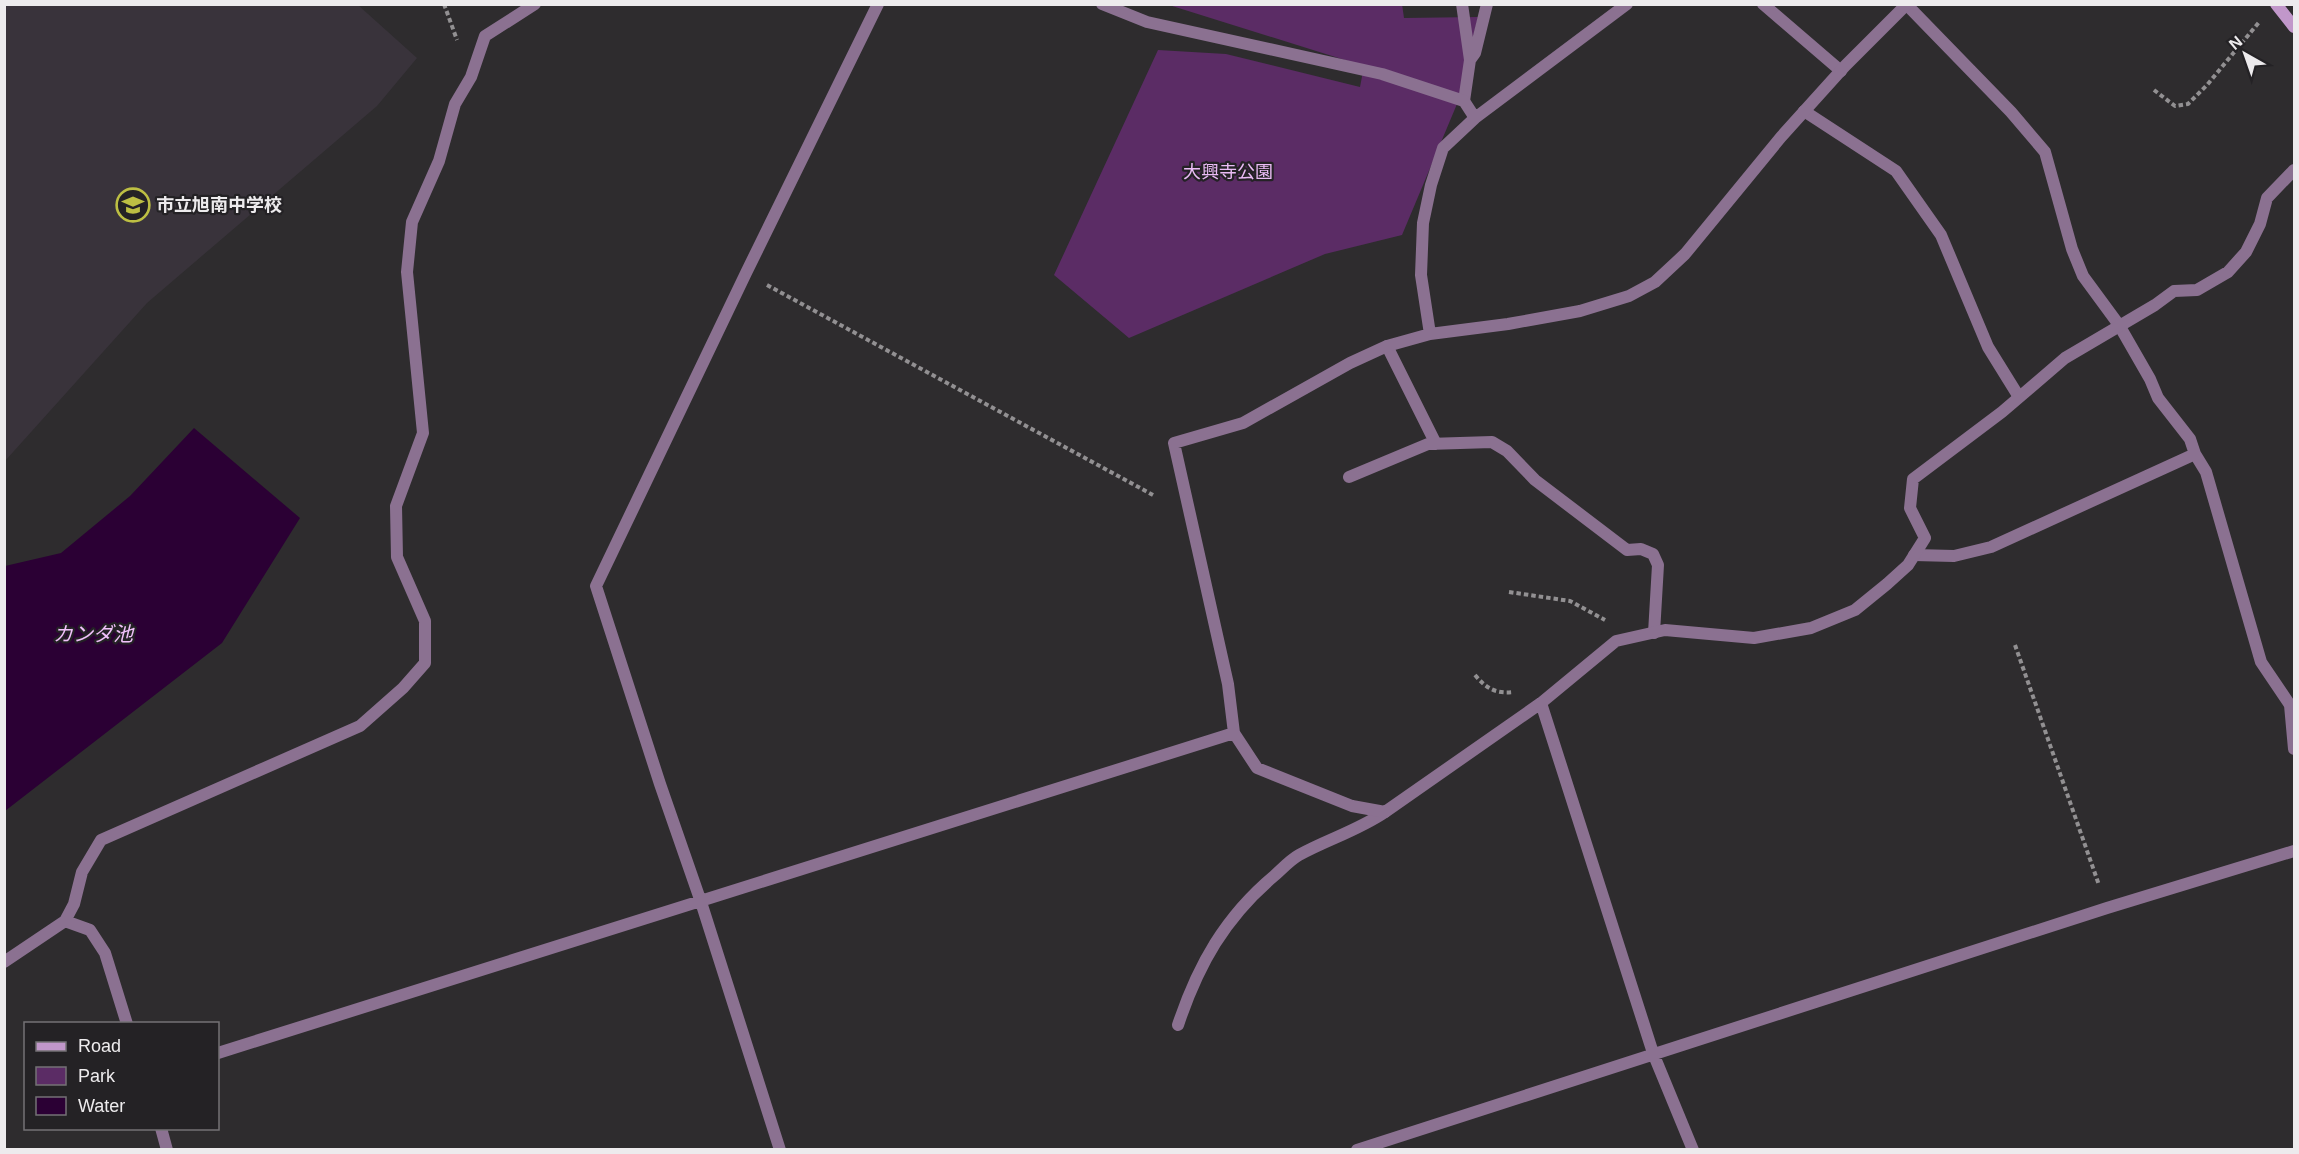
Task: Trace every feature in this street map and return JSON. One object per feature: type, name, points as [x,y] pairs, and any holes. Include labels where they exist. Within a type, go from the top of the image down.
[{"type":"main road","points":[[2276,4],[2295,27]]},
{"type":"street","points":[[4,962],[65,921],[74,903],[82,872],[101,840],[360,726],[403,688],[425,663],[425,621],[397,557],[396,506],[423,434],[407,272],[412,222],[439,161],[455,104],[471,77],[485,36],[535,4]]},
{"type":"street","points":[[780,1149],[596,586],[878,4]]},
{"type":"street","points":[[1101,4],[1147,22],[1382,74],[1464,100]]},
{"type":"street","points":[[1462,4],[1470,60],[1464,100],[1475,118]]},
{"type":"street","points":[[1470,60],[1475,52],[1487,4]]},
{"type":"street","points":[[1430,334],[1421,275],[1423,223],[1431,185],[1443,148],[1475,118],[1628,4]]},
{"type":"street","points":[[1763,4],[1841,71]]},
{"type":"street","points":[[1385,812],[1352,806],[1257,768],[1234,733],[1228,684],[1174,443],[1244,423],[1350,363],[1387,346],[1430,334],[1508,324],[1580,311],[1629,296],[1654,282],[1685,254],[1804,111],[1907,5],[2011,112],[2045,152],[2072,249],[2082,276],[2119,325],[2150,379],[2158,398],[2190,439],[2195,454],[2206,472],[2261,662],[2290,705],[2295,749]]},
{"type":"street","points":[[1804,111],[1896,171],[1941,235],[1988,347],[2019,397]]},
{"type":"street","points":[[1178,1025],[1189,992],[1217,938],[1233,915],[1255,892],[1298,856],[1365,826],[1466,754],[1542,704],[1616,641],[1665,630],[1754,638],[1811,628],[1855,609],[1908,564],[1925,538],[1910,508],[1913,479],[2019,397],[2065,358],[2155,305],[2174,291],[2197,290],[2228,272],[2251,243],[2260,224],[2266,198],[2295,170]]},
{"type":"street","points":[[1387,346],[1436,444]]},
{"type":"street","points":[[1349,477],[1428,444],[1492,442],[1507,451],[1544,488],[1627,550],[1641,549],[1653,554],[1658,566],[1654,633]]},
{"type":"street","points":[[1914,555],[1954,556],[1991,547],[2195,454]]},
{"type":"street","points":[[1542,704],[1653,1053],[1693,1149]]},
{"type":"street","points":[[219,1053],[1234,733]]},
{"type":"street","points":[[1357,1149],[2107,908],[2295,851]]},
{"type":"street","points":[[65,921],[90,930],[105,953],[127,1022]]},
{"type":"street","points":[[162,1130],[167,1149]]},
{"type":"path","points":[[2154,90],[2175,106],[2188,104],[2207,85],[2262,18]]},
{"type":"path","points":[[746,273],[1153,495]]},
{"type":"path","points":[[1509,592],[1570,601],[1610,622],[1616,641]]},
{"type":"path","points":[[2015,645],[2107,908]]},
{"type":"shaded area","name":"市立旭南中学校","points":[[5,4],[358,5],[417,58],[377,106],[147,303],[5,461]]},
{"type":"green space","name":"大興寺公園","points":[[1402,4],[1404,18],[1478,17],[1457,104],[1402,235],[1325,254],[1129,338],[1054,275],[1158,50],[1226,54],[1360,87],[1364,66],[1169,5]]},
{"type":"water","name":"カンダ池","points":[[194,428],[300,518],[222,643],[5,811],[5,566],[61,553],[130,496]]},
{"type":"place","name":"市立旭南中学校","points":[[133,205]]}]
